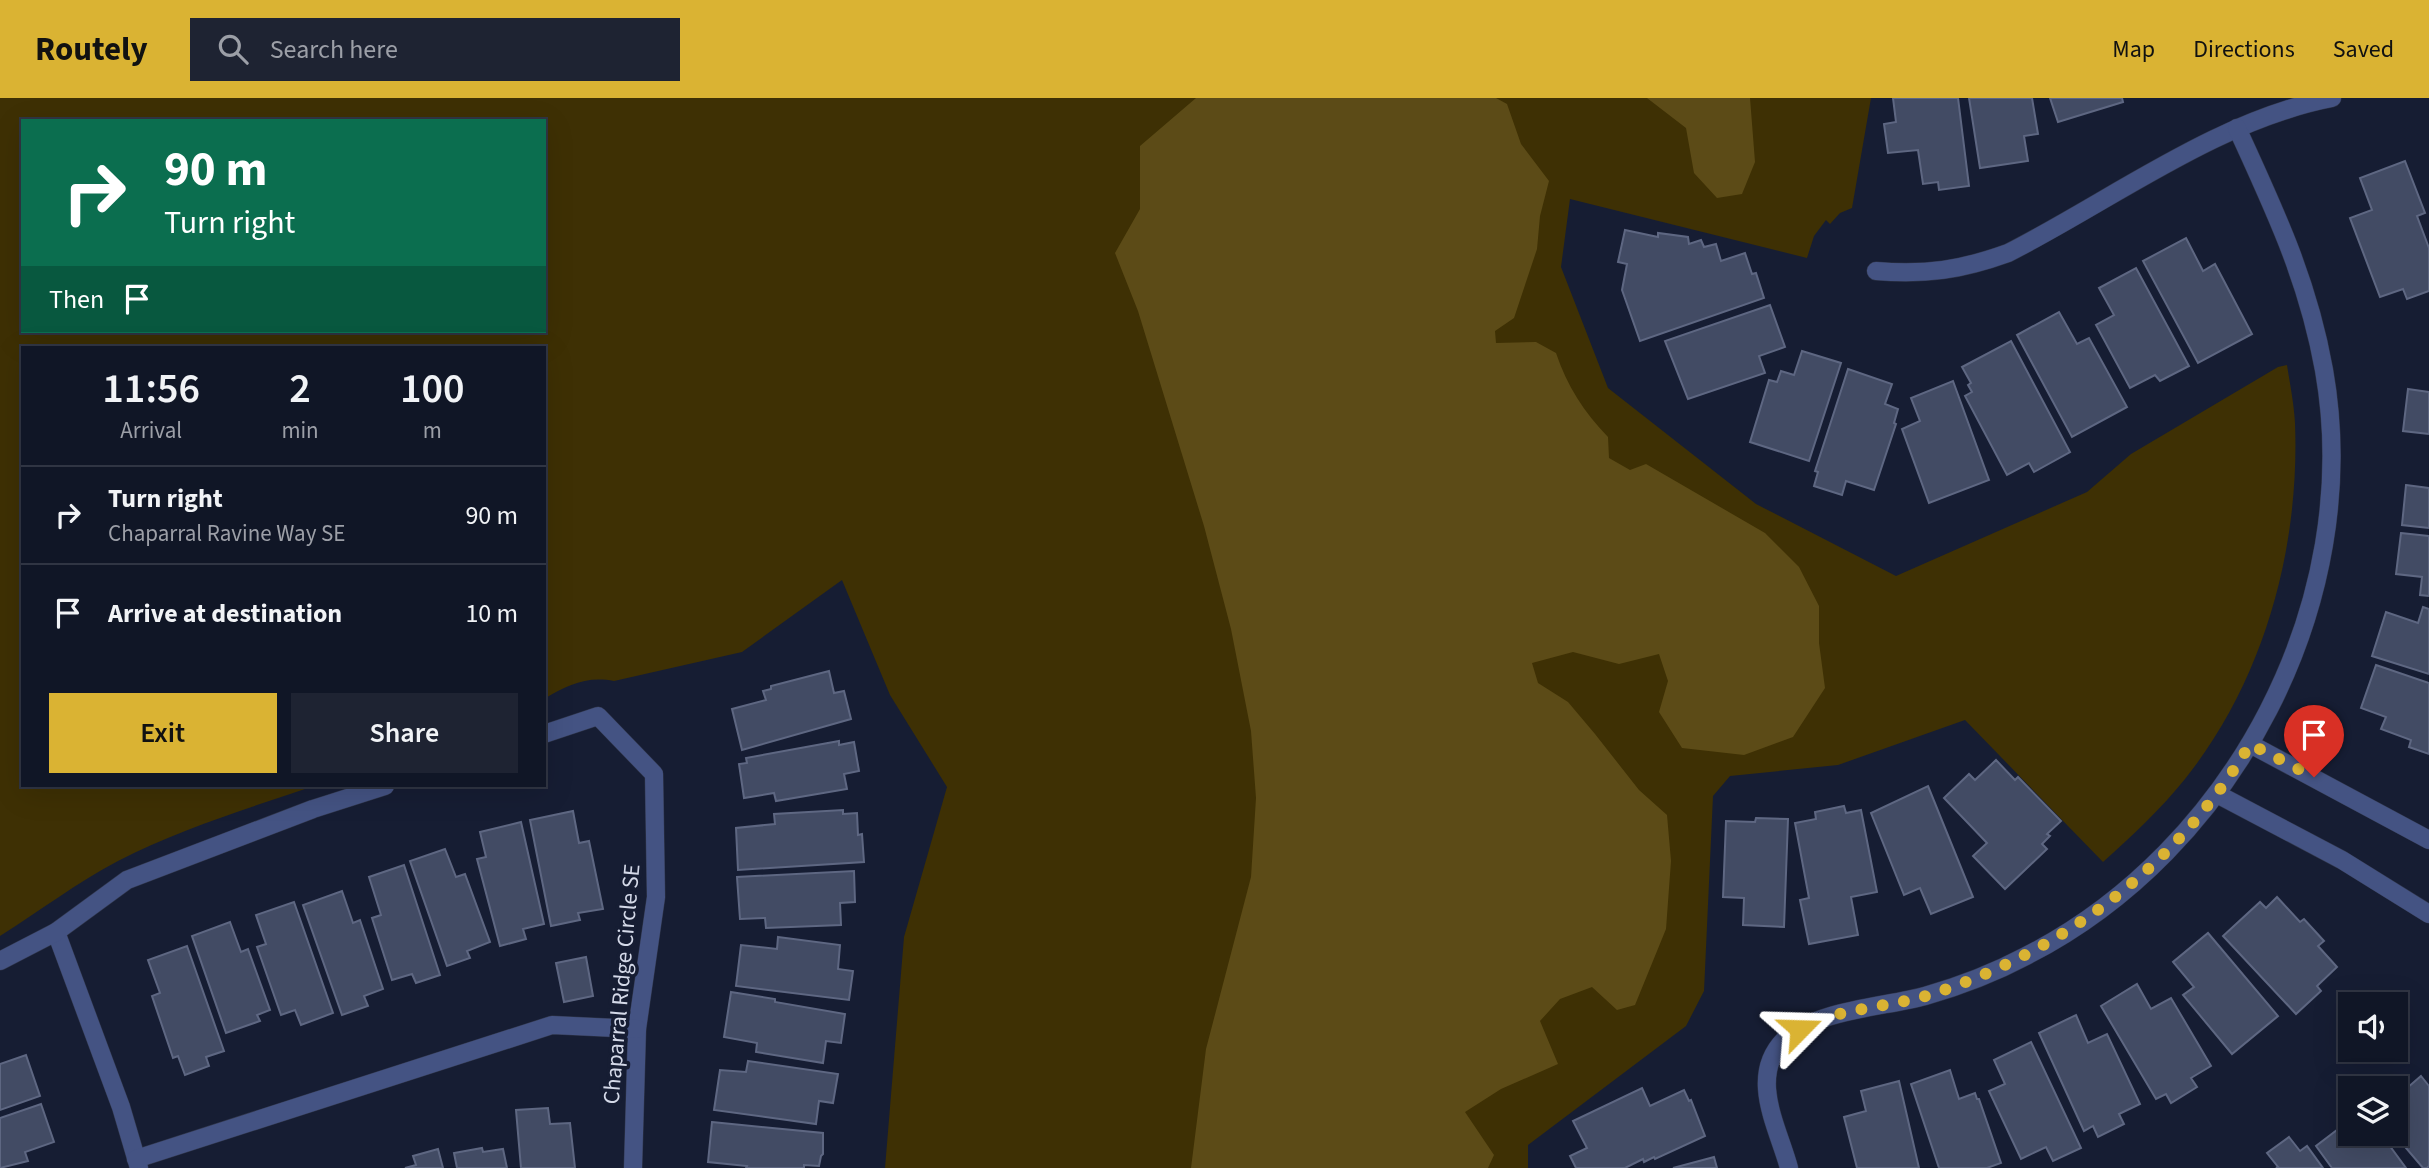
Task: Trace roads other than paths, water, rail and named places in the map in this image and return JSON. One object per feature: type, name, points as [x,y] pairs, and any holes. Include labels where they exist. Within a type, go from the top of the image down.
[{"type":"street","points":[[1876,271],[1907,274],[1941,272],[1976,265],[2008,253],[2237,128],[2271,114],[2332,98]]},
{"type":"street","points":[[1789,1168],[1769,1102],[1766,1081],[1776,1050],[1791,1035],[1830,1016],[1915,999],[1975,979],[2047,945],[2133,883],[2170,848],[2235,769],[2293,656],[2315,586],[2326,523],[2330,440],[2324,372],[2307,294],[2286,235],[2237,128]]},
{"type":"street","name":"Chaparral Ridge Circle SE","points":[[546,733],[598,716],[654,775],[656,897],[637,1029],[633,1168]]},
{"type":"street","points":[[2250,744],[2429,840]]},
{"type":"street","points":[[0,961],[56,932],[127,880],[313,809],[382,787]]},
{"type":"street","points":[[2217,794],[2342,860],[2429,914]]},
{"type":"street","points":[[56,932],[121,1107],[137,1164],[552,1025],[637,1029]]}]
